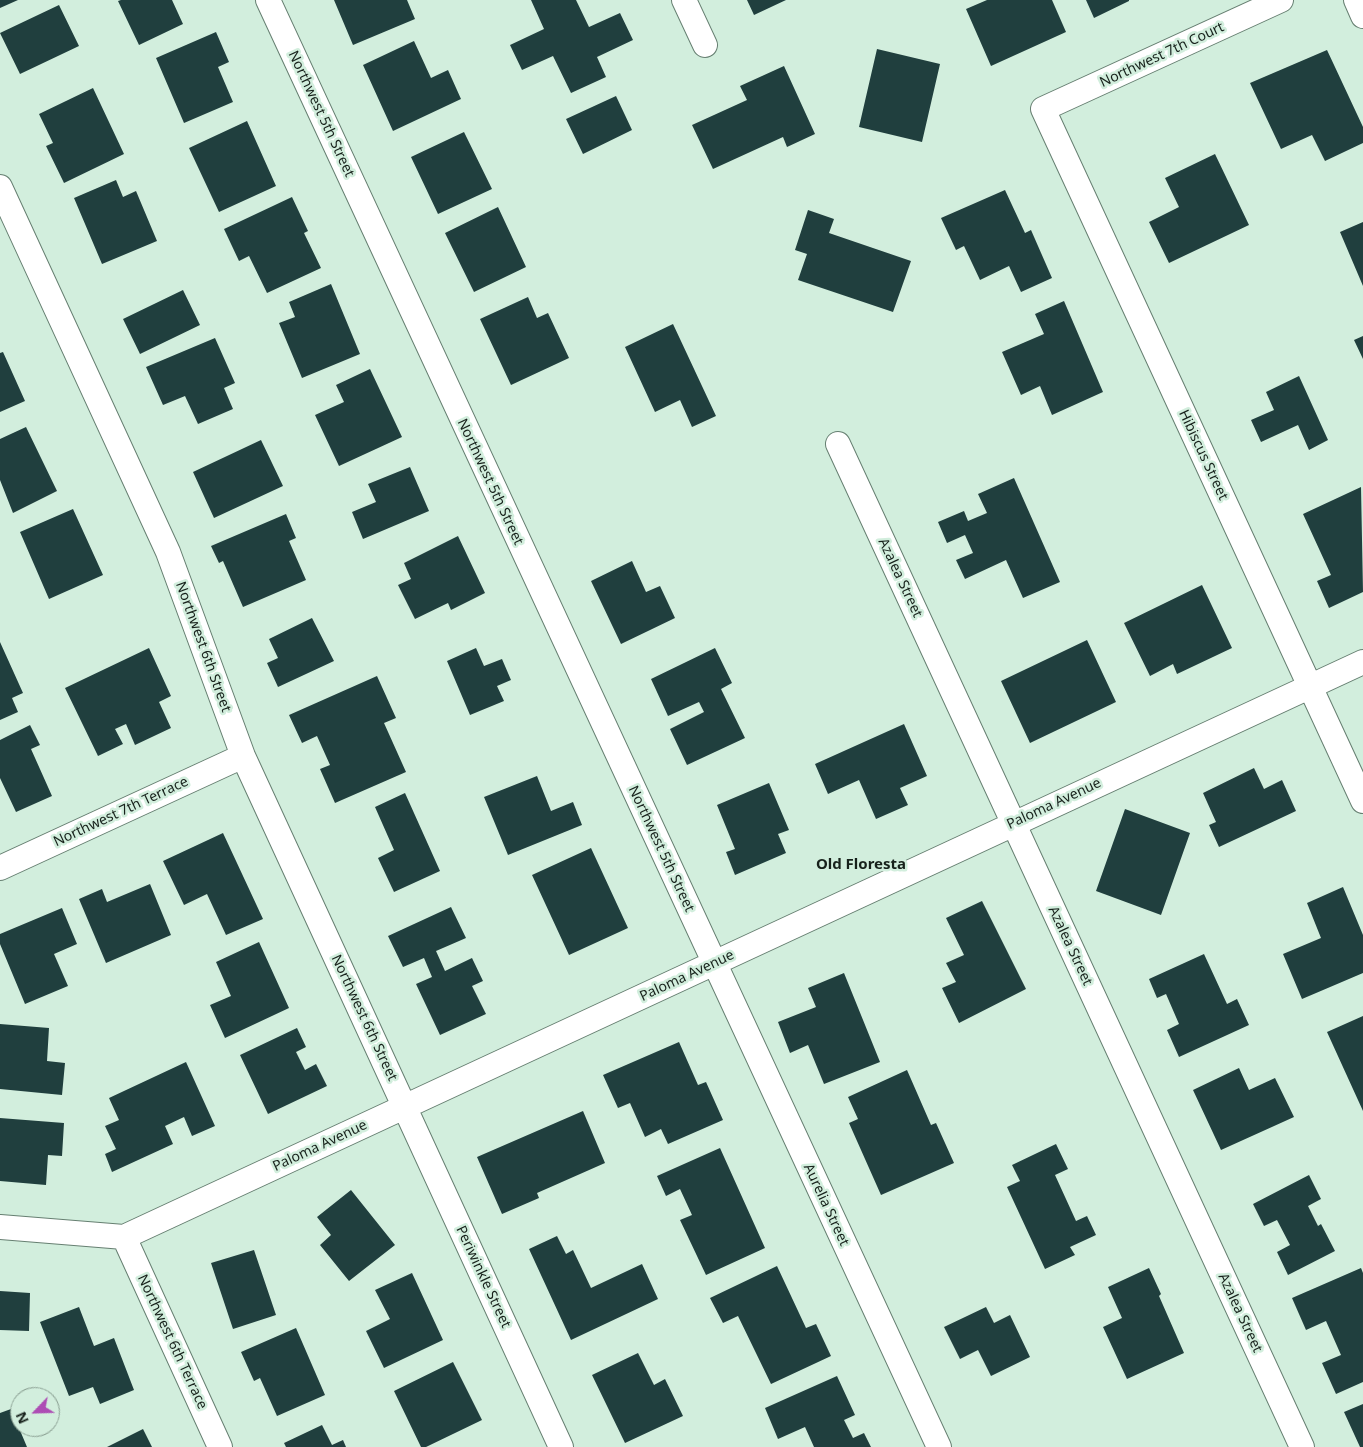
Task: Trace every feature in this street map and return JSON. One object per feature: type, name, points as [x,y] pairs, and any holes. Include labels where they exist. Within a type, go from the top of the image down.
[{"type":"street","name":"Northwest 5th Street","points":[[268,0],[714,964]]},
{"type":"street","points":[[684,0],[705,45]]},
{"type":"street","name":"Northwest 7th Court","points":[[1043,109],[1281,0]]},
{"type":"street","points":[[1356,0],[1363,16]]},
{"type":"street","name":"Hibiscus Street","points":[[1043,109],[1363,801]]},
{"type":"street","name":"Northwest 6th Street","points":[[0,187],[168,552],[243,756],[405,1107]]},
{"type":"street","name":"Azalea Street","points":[[838,444],[1302,1447]]},
{"type":"street","name":"Paloma Avenue","points":[[0,1227],[124,1237],[1363,662]]},
{"type":"street","name":"Northwest 7th Terrace","points":[[0,868],[243,756]]},
{"type":"street","name":"Aurelia Street","points":[[714,964],[939,1447]]},
{"type":"street","name":"Periwinkle Street","points":[[405,1107],[561,1447]]},
{"type":"street","name":"Northwest 6th Terrace","points":[[124,1237],[220,1447]]},
{"type":"building","points":[[0,0],[18,0],[0,8]]},
{"type":"building","points":[[172,0],[183,24],[139,45],[118,1]]},
{"type":"building","points":[[334,0],[407,0],[415,19],[353,45]]},
{"type":"building","points":[[531,0],[576,0],[589,27],[620,13],[633,40],[597,57],[606,77],[571,93],[553,56],[522,70],[510,45],[544,29]]},
{"type":"building","points":[[747,0],[786,0],[754,15]]},
{"type":"building","points":[[987,0],[1052,0],[1066,32],[991,66],[966,9]]},
{"type":"building","points":[[1086,0],[1129,0],[1129,1],[1094,18]]},
{"type":"building","points":[[59,5],[79,46],[20,74],[0,33]]},
{"type":"building","points":[[216,32],[229,62],[218,67],[233,102],[184,123],[156,58]]},
{"type":"building","points":[[414,41],[431,78],[448,70],[461,99],[393,131],[363,65]]},
{"type":"building","points":[[877,49],[940,64],[922,142],[859,127]]},
{"type":"building","points":[[1327,50],[1363,127],[1363,143],[1325,161],[1312,135],[1281,149],[1250,83]]},
{"type":"building","points":[[784,66],[815,134],[787,147],[783,137],[713,169],[692,125],[747,100],[740,86]]},
{"type":"building","points":[[93,88],[124,154],[64,183],[46,146],[53,143],[39,114]]},
{"type":"building","points":[[616,96],[632,130],[583,154],[566,119]]},
{"type":"building","points":[[247,121],[276,186],[219,212],[189,148]]},
{"type":"building","points":[[464,132],[492,189],[438,214],[411,157]]},
{"type":"building","points":[[1215,154],[1249,225],[1169,263],[1149,222],[1179,207],[1165,178]]},
{"type":"building","points":[[116,180],[123,197],[136,191],[157,241],[102,264],[74,198]]},
{"type":"building","points":[[1005,190],[1025,233],[1031,230],[1052,278],[1021,292],[1009,266],[980,280],[964,246],[956,250],[941,218]]},
{"type":"building","points":[[292,197],[308,231],[304,233],[321,268],[267,293],[249,256],[239,261],[224,229]]},
{"type":"building","points":[[498,207],[526,267],[474,292],[445,233]]},
{"type":"building","points":[[808,210],[834,219],[829,233],[911,261],[893,312],[798,280],[807,254],[795,250]]},
{"type":"building","points":[[1363,222],[1363,286],[1340,232]]},
{"type":"building","points":[[331,284],[360,354],[302,378],[279,323],[295,317],[289,302]]},
{"type":"building","points":[[183,290],[200,325],[140,354],[123,319]]},
{"type":"building","points":[[528,297],[537,318],[548,313],[569,358],[511,385],[480,319]]},
{"type":"building","points":[[1064,301],[1103,392],[1052,415],[1040,386],[1021,395],[1002,352],[1044,334],[1035,314]]},
{"type":"building","points":[[673,324],[716,416],[692,427],[680,400],[655,412],[625,347]]},
{"type":"building","points":[[1363,336],[1363,359],[1354,340]]},
{"type":"building","points":[[215,338],[235,383],[224,388],[233,409],[198,424],[185,396],[163,405],[146,367]]},
{"type":"building","points":[[3,352],[25,401],[0,412],[0,353]]},
{"type":"building","points":[[370,369],[402,437],[339,466],[315,415],[344,402],[336,385]]},
{"type":"building","points":[[1299,376],[1328,440],[1309,450],[1298,425],[1261,442],[1251,420],[1274,410],[1266,392]]},
{"type":"building","points":[[26,427],[57,491],[13,513],[0,480],[0,439]]},
{"type":"building","points":[[261,440],[283,486],[214,518],[193,472]]},
{"type":"building","points":[[410,467],[429,511],[363,539],[352,512],[376,502],[368,484]]},
{"type":"building","points":[[1014,478],[1060,582],[1023,598],[1006,560],[965,579],[956,560],[973,553],[965,535],[947,543],[938,522],[964,511],[968,521],[987,513],[978,494]]},
{"type":"building","points":[[1361,487],[1363,592],[1329,608],[1317,581],[1331,575],[1303,514]]},
{"type":"building","points":[[73,509],[103,575],[49,599],[20,532]]},
{"type":"building","points":[[286,514],[296,538],[289,541],[306,580],[243,607],[223,561],[219,563],[211,546]]},
{"type":"building","points":[[458,536],[485,593],[451,610],[448,603],[415,619],[398,585],[411,579],[404,563]]},
{"type":"building","points":[[632,561],[646,592],[660,586],[675,618],[621,644],[591,581]]},
{"type":"building","points":[[1202,585],[1232,648],[1177,674],[1173,664],[1150,676],[1124,623]]},
{"type":"building","points":[[312,618],[334,661],[278,687],[267,663],[278,658],[269,639]]},
{"type":"building","points":[[1087,640],[1116,702],[1030,743],[1001,681]]},
{"type":"building","points":[[0,642],[23,693],[12,698],[18,712],[0,720]]},
{"type":"building","points":[[149,648],[171,696],[159,702],[171,728],[135,745],[126,724],[115,729],[123,744],[98,756],[65,688]]},
{"type":"building","points":[[476,648],[484,666],[502,659],[511,680],[497,686],[504,701],[470,715],[447,661]]},
{"type":"building","points":[[715,648],[732,683],[721,689],[745,738],[687,765],[670,729],[704,712],[699,702],[668,716],[651,679]]},
{"type":"building","points":[[377,676],[396,718],[384,723],[406,772],[335,803],[320,769],[330,765],[317,736],[302,743],[289,715]]},
{"type":"building","points":[[904,724],[927,776],[900,788],[908,805],[876,819],[859,780],[828,794],[815,764]]},
{"type":"building","points":[[30,725],[40,745],[31,749],[52,796],[16,812],[0,778],[0,740]]},
{"type":"building","points":[[1254,768],[1264,789],[1282,780],[1296,811],[1219,847],[1209,825],[1216,822],[1203,793]]},
{"type":"building","points":[[537,776],[551,811],[573,802],[582,825],[508,855],[484,797]]},
{"type":"building","points":[[769,783],[789,830],[778,834],[786,853],[735,875],[726,852],[735,849],[717,805]]},
{"type":"building","points":[[405,793],[440,871],[394,892],[378,858],[394,850],[375,807]]},
{"type":"building","points":[[1125,809],[1190,833],[1161,915],[1096,891]]},
{"type":"building","points":[[223,833],[263,919],[226,935],[207,894],[184,905],[163,861]]},
{"type":"building","points":[[591,848],[628,928],[569,955],[532,875]]},
{"type":"building","points":[[150,884],[171,935],[106,963],[79,899],[102,889],[107,902]]},
{"type":"building","points":[[1343,887],[1363,935],[1363,973],[1302,999],[1283,954],[1321,938],[1307,903]]},
{"type":"building","points":[[982,901],[1026,989],[959,1023],[942,988],[956,982],[946,963],[964,955],[946,918]]},
{"type":"building","points":[[451,907],[466,938],[436,951],[445,971],[472,958],[483,981],[472,986],[486,1014],[440,1035],[416,984],[432,977],[424,958],[403,967],[388,936]]},
{"type":"building","points":[[62,908],[77,944],[54,954],[68,986],[25,1004],[0,944],[0,934]]},
{"type":"building","points":[[259,942],[289,1008],[225,1038],[210,1005],[231,996],[216,962]]},
{"type":"building","points":[[1204,954],[1227,1004],[1237,999],[1249,1025],[1179,1057],[1167,1030],[1179,1024],[1166,994],[1157,998],[1149,979]]},
{"type":"building","points":[[844,973],[880,1062],[824,1084],[808,1045],[790,1053],[778,1022],[816,1007],[808,988]]},
{"type":"building","points":[[1363,1016],[1363,1111],[1327,1032]]},
{"type":"building","points":[[0,1024],[49,1028],[47,1061],[65,1063],[62,1095],[0,1089]]},
{"type":"building","points":[[297,1028],[306,1047],[296,1052],[305,1070],[316,1064],[327,1086],[268,1114],[240,1055]]},
{"type":"building","points":[[679,1042],[698,1085],[706,1082],[723,1120],[668,1144],[661,1129],[645,1137],[630,1103],[618,1108],[603,1075]]},
{"type":"building","points":[[186,1062],[215,1126],[192,1136],[184,1117],[165,1126],[173,1144],[112,1172],[105,1154],[116,1149],[105,1126],[119,1120],[109,1098]]},
{"type":"building","points":[[1239,1068],[1249,1090],[1275,1078],[1294,1117],[1221,1150],[1193,1090]]},
{"type":"building","points":[[907,1070],[931,1125],[936,1123],[954,1163],[881,1195],[849,1123],[858,1119],[848,1097]]},
{"type":"building","points":[[583,1111],[605,1163],[537,1193],[539,1198],[502,1214],[477,1157]]},
{"type":"building","points":[[0,1118],[64,1123],[62,1156],[48,1155],[46,1185],[0,1181]]},
{"type":"building","points":[[1056,1144],[1068,1169],[1055,1175],[1076,1221],[1087,1216],[1096,1235],[1070,1247],[1075,1255],[1045,1269],[1007,1187],[1020,1181],[1012,1165]]},
{"type":"building","points":[[720,1148],[765,1248],[706,1275],[680,1220],[692,1215],[680,1189],[666,1196],[657,1176]]},
{"type":"building","points":[[1309,1175],[1321,1199],[1308,1206],[1318,1226],[1321,1224],[1335,1251],[1288,1275],[1277,1252],[1290,1245],[1277,1220],[1264,1226],[1253,1204]]},
{"type":"building","points":[[351,1190],[395,1245],[349,1281],[320,1245],[331,1235],[317,1217]]},
{"type":"building","points":[[557,1236],[566,1254],[573,1250],[591,1288],[642,1264],[658,1299],[571,1340],[529,1249]]},
{"type":"building","points":[[254,1250],[276,1315],[233,1329],[211,1263]]},
{"type":"building","points":[[777,1266],[806,1328],[816,1324],[831,1356],[771,1384],[738,1316],[723,1323],[710,1298]]},
{"type":"building","points":[[1149,1268],[1184,1353],[1127,1379],[1103,1327],[1122,1318],[1108,1287]]},
{"type":"building","points":[[1361,1268],[1363,1273],[1363,1382],[1336,1394],[1322,1363],[1341,1355],[1326,1321],[1306,1330],[1292,1298]]},
{"type":"building","points":[[412,1273],[443,1340],[384,1368],[366,1331],[390,1319],[375,1290]]},
{"type":"building","points":[[0,1291],[30,1293],[29,1331],[0,1330]]},
{"type":"building","points":[[79,1307],[94,1346],[114,1338],[134,1390],[100,1404],[93,1387],[69,1396],[40,1322]]},
{"type":"building","points":[[986,1307],[994,1323],[1010,1315],[1030,1357],[991,1376],[978,1350],[960,1359],[944,1327]]},
{"type":"building","points":[[296,1328],[325,1395],[277,1416],[260,1378],[254,1381],[241,1352]]},
{"type":"building","points":[[638,1353],[654,1385],[665,1379],[683,1416],[625,1443],[592,1375]]},
{"type":"building","points":[[453,1362],[482,1420],[426,1447],[421,1447],[394,1391]]},
{"type":"building","points":[[837,1376],[855,1415],[844,1420],[853,1438],[864,1433],[871,1447],[814,1447],[805,1427],[778,1439],[765,1408]]},
{"type":"building","points":[[1363,1404],[1363,1447],[1360,1447],[1344,1412]]},
{"type":"building","points":[[10,1409],[10,1437],[23,1437],[27,1447],[0,1447],[0,1413]]},
{"type":"building","points":[[322,1425],[332,1445],[343,1440],[346,1447],[286,1447],[284,1443]]},
{"type":"building","points":[[143,1429],[152,1447],[107,1447]]},
{"type":"district","name":"Old Floresta","points":[[861,865]]}]
